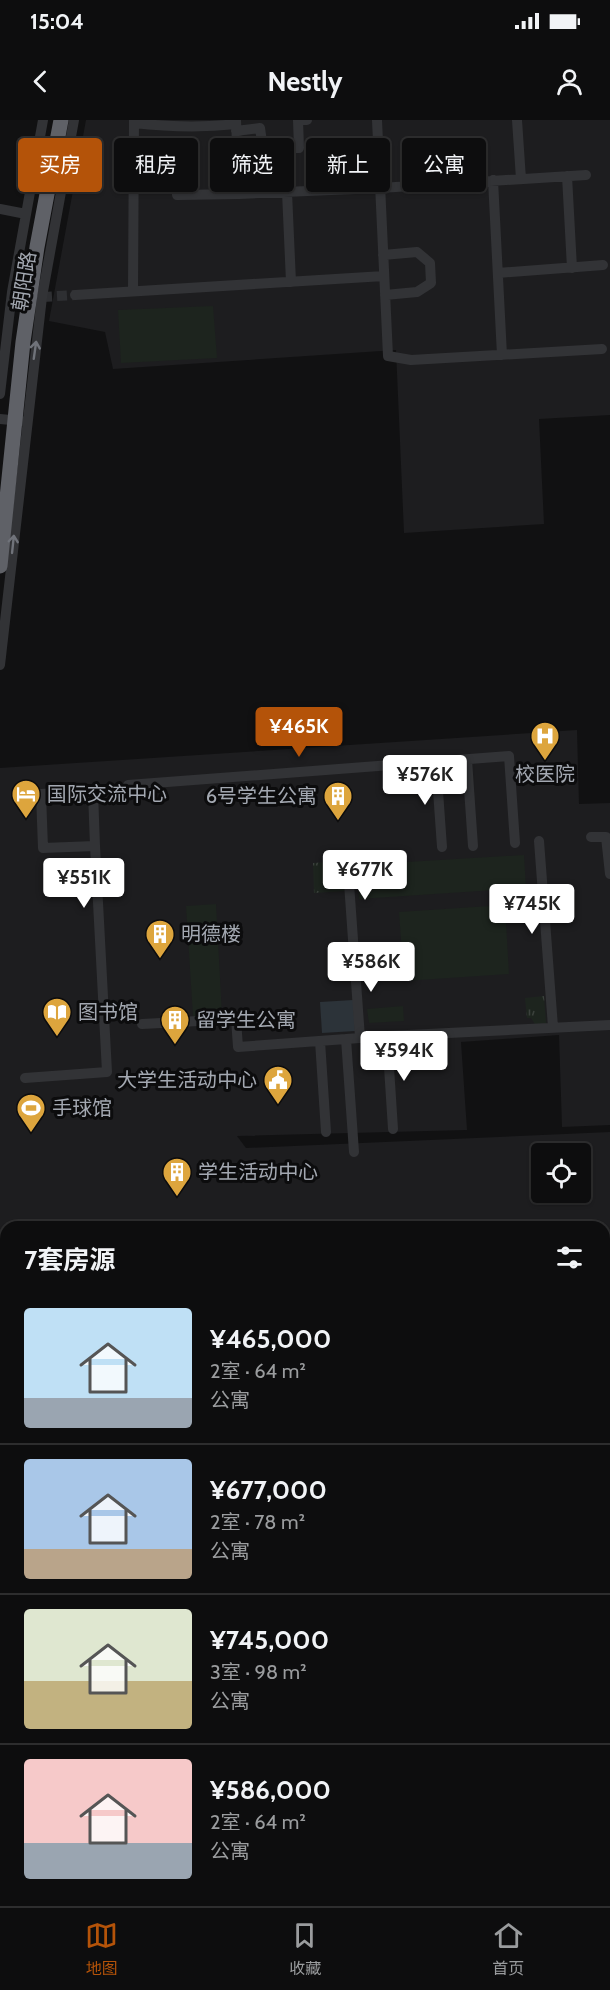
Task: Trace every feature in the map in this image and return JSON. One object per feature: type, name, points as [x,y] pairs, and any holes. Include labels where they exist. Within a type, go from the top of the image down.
[{"type":"highway","name":"朝阳路","points":[[0,566],[30,246],[54,120]]},
{"type":"highway","name":"朝阳路","points":[[0,492],[13,420],[37,247],[61,120]]},
{"type":"street","name":"朝阳路","points":[[0,394],[12,292],[43,120]]},
{"type":"street","name":"朝阳路","points":[[0,665],[13,420],[42,297],[74,120]]},
{"type":"street","points":[[133,291],[134,121],[194,128],[260,124],[263,149],[299,148],[298,120],[307,120]]},
{"type":"street","points":[[377,120],[378,138]]},
{"type":"street","points":[[517,120],[521,179]]},
{"type":"street","points":[[236,125],[239,194]]},
{"type":"street","points":[[390,187],[586,175]]},
{"type":"street","points":[[567,176],[572,268]]},
{"type":"street","points":[[493,180],[502,355]]},
{"type":"street","points":[[177,192],[177,195],[287,192],[291,282]]},
{"type":"street","points":[[380,192],[388,356],[411,360],[602,349]]},
{"type":"street","points":[[0,209],[26,214]]},
{"type":"street","points":[[383,255],[417,252],[430,263],[431,283],[417,292],[385,295]]},
{"type":"street","points":[[498,273],[603,265]]},
{"type":"street","points":[[75,295],[384,276]]},
{"type":"street","points":[[95,846],[43,848],[41,794],[129,789],[128,784],[509,756],[515,843]]},
{"type":"street","points":[[467,760],[473,846]]},
{"type":"street","points":[[436,762],[442,847]]},
{"type":"street","points":[[25,1078],[107,1072],[93,792]]},
{"type":"street","points":[[591,837],[606,837],[610,874]]},
{"type":"street","points":[[540,841],[552,1028]]},
{"type":"street","points":[[347,855],[360,1038]]},
{"type":"street","points":[[142,1024],[236,1019],[238,1047],[387,1036],[610,1025]]},
{"type":"street","points":[[387,1036],[393,1129]]},
{"type":"street","points":[[346,1039],[354,1152]]},
{"type":"street","points":[[320,1041],[326,1132]]},
{"type":"shaded area","points":[[86,120],[610,120],[610,415],[539,419],[544,524],[404,533],[396,350],[113,369],[105,332],[49,321],[73,192],[102,192],[102,138],[83,138]]},
{"type":"shaded area","points":[[577,730],[579,804],[610,803],[610,1125],[562,1127],[559,1035],[461,1042],[467,1130],[237,1136],[246,1148],[610,1132],[610,1221],[0,1221],[0,768]]},
{"type":"shaded area","points":[[353,1000],[355,1031],[322,1033],[320,1002]]},
{"type":"green space","points":[[213,306],[217,358],[121,363],[118,310]]},
{"type":"green space","points":[[524,855],[526,888],[359,899],[357,865]]},
{"type":"green space","points":[[343,861],[345,891],[314,893],[313,863]]},
{"type":"green space","points":[[216,904],[222,1015],[193,1016],[186,906]]},
{"type":"green space","points":[[505,905],[509,974],[404,981],[399,912]]},
{"type":"green space","points":[[544,996],[546,1023],[535,1024],[531,1018],[527,1018],[525,998]]},
{"type":"green space","points":[[403,1006],[404,1021],[369,1023],[367,1009]]},
{"type":"tunnel","points":[[42,297],[75,295]]},
{"type":"place","name":"校医院","points":[[545,762]]},
{"type":"place","name":"国际交流中心","points":[[26,820]]},
{"type":"place","name":"6号学生公寓","points":[[338,822]]},
{"type":"place","name":"明德楼","points":[[160,960]]},
{"type":"place","name":"图书馆","points":[[57,1038]]},
{"type":"place","name":"留学生公寓","points":[[175,1046]]},
{"type":"place","name":"大学生活动中心","points":[[278,1106]]},
{"type":"place","name":"手球馆","points":[[31,1134]]},
{"type":"place","name":"学生活动中心","points":[[177,1198]]}]
